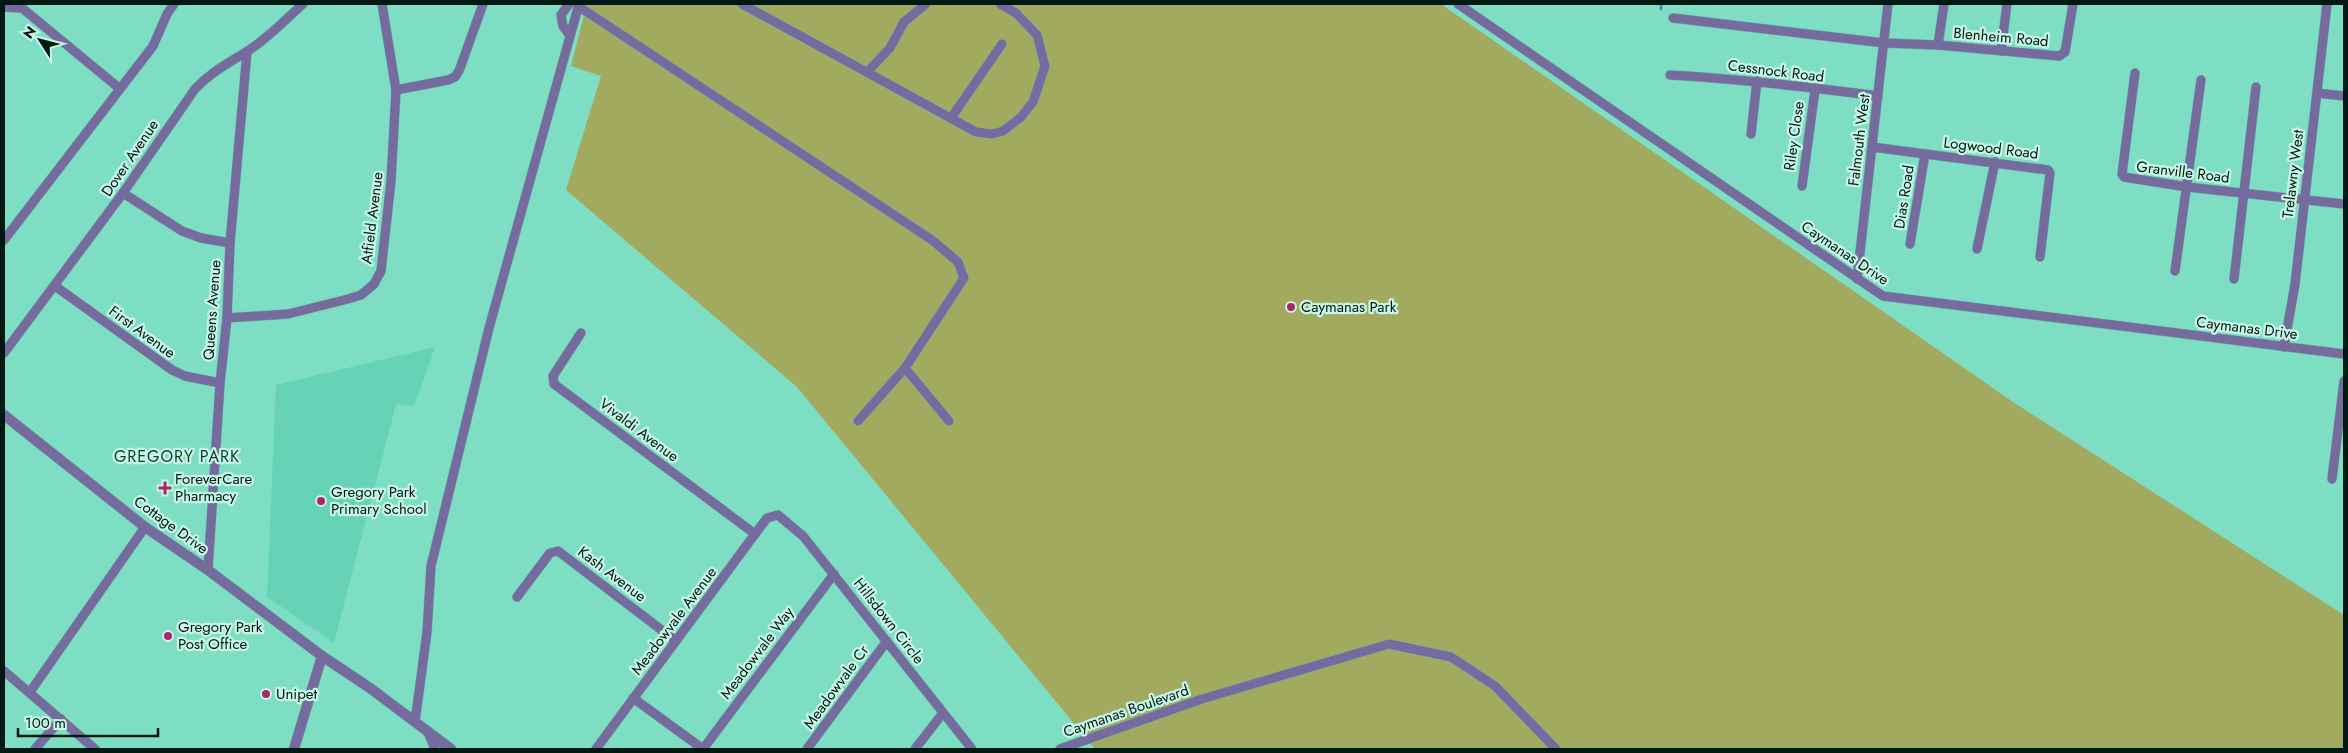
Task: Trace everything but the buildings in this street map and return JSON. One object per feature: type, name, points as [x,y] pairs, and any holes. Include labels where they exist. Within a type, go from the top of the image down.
[{"type":"street","points":[[4,240],[153,46],[167,14],[174,4]]},
{"type":"street","name":"Dover Avenue","points":[[4,353],[123,193],[195,88],[209,74],[233,58],[247,52],[302,4]]},
{"type":"street","name":"Atfield Avenue","points":[[227,318],[288,314],[348,300],[361,295],[374,284],[381,271],[390,190],[396,90],[382,4]]},
{"type":"street","points":[[396,90],[455,77],[460,71],[483,4]]},
{"type":"street","points":[[742,4],[976,132],[992,134],[1011,126],[1033,102],[1045,66],[1037,35],[1016,13],[1000,4]]},
{"type":"street","points":[[868,72],[890,48],[904,22],[926,4]]},
{"type":"street","name":"Caymanas Drive","points":[[1458,4],[1884,296],[2344,354]]},
{"type":"street","name":"Falmouth West","points":[[1857,279],[1888,4]]},
{"type":"street","points":[[1938,45],[1944,4]]},
{"type":"street","points":[[2001,51],[2007,4]]},
{"type":"street","name":"Blenheim Road","points":[[1673,18],[1884,42],[2062,55],[2065,52],[2073,4]]},
{"type":"street","name":"Trelawny West","points":[[2284,347],[2295,284],[2327,4]]},
{"type":"street","points":[[415,722],[427,632],[428,580],[431,566],[489,328],[570,36],[575,5]]},
{"type":"street","points":[[570,36],[563,26],[561,15],[575,5]]},
{"type":"street","points":[[575,5],[932,240],[958,262],[964,278],[905,368],[858,421]]},
{"type":"street","points":[[4,7],[22,8],[119,88]]},
{"type":"street","points":[[951,118],[1002,44]]},
{"type":"street","name":"Queens Avenue","points":[[208,570],[220,383],[227,318],[230,243],[247,52]]},
{"type":"street","name":"Granville Road","points":[[2135,73],[2122,174],[2124,178],[2186,187],[2344,204]]},
{"type":"street","name":"Cessnock Road","points":[[1670,74],[1756,81],[1814,90],[1878,96]]},
{"type":"street","points":[[2175,271],[2201,80]]},
{"type":"street","points":[[1751,134],[1756,81]]},
{"type":"street","points":[[2234,279],[2256,87]]},
{"type":"street","name":"Riley Close","points":[[1802,186],[1814,90]]},
{"type":"street","points":[[2317,93],[2344,96]]},
{"type":"street","name":"Logwood Road","points":[[1872,147],[2046,169],[2050,173],[2040,257]]},
{"type":"street","name":"Dias Road","points":[[1910,244],[1925,154]]},
{"type":"street","points":[[1977,250],[1995,162]]},
{"type":"street","points":[[123,193],[182,231],[201,238],[230,243]]},
{"type":"street","name":"First Avenue","points":[[55,286],[172,370],[185,376],[220,383]]},
{"type":"street","name":"Vivaldi Avenue","points":[[582,332],[553,376],[554,384],[755,534]]},
{"type":"street","points":[[905,368],[949,421]]},
{"type":"street","points":[[2332,479],[2344,381]]},
{"type":"street","name":"Cottage Drive","points":[[4,415],[145,527],[208,570],[322,656],[370,688],[451,749]]},
{"type":"street","name":"Meadowvale Avenue","points":[[596,749],[767,518],[778,515]]},
{"type":"street","name":"Hillsdown Circle","points":[[778,515],[803,536],[972,749]]},
{"type":"street","points":[[30,692],[145,527]]},
{"type":"street","name":"Kash Avenue","points":[[517,597],[550,553],[558,551],[676,641]]},
{"type":"street","name":"Meadowvale Way","points":[[703,749],[834,574]]},
{"type":"street","name":"Meadowvale Cr","points":[[808,749],[887,641]]},
{"type":"street","name":"Caymanas Boulevard","points":[[1060,749],[1202,699],[1388,644],[1451,657],[1495,686],[1556,749]]},
{"type":"street","points":[[294,749],[322,656]]},
{"type":"street","points":[[4,672],[30,692],[95,749]]},
{"type":"street","points":[[633,698],[703,749]]},
{"type":"street","points":[[915,749],[943,713]]},
{"type":"street","points":[[35,749],[61,719]]},
{"type":"street","points":[[428,732],[435,749]]},
{"type":"shaded area","name":"Caymanas Park","points":[[587,4],[1441,4],[2013,402],[2344,615],[2344,749],[1095,749],[797,387],[566,190],[601,76],[571,66]]},
{"type":"shaded area","name":"Gregory Park Primary School","points":[[435,347],[414,406],[396,404],[334,643],[267,597],[276,385]]},
{"type":"waterway","points":[[1661,4],[1661,9]]},
{"type":"place","name":"Caymanas Park","points":[[1291,307]]},
{"type":"place","name":"ForeverCare Pharmacy","points":[[165,488]]},
{"type":"place","name":"Gregory Park Primary School","points":[[321,501]]},
{"type":"place","name":"Gregory Park Post Office","points":[[168,636]]},
{"type":"place","name":"Unipet","points":[[266,694]]},
{"type":"district","name":"GREGORY PARK","points":[[177,456]]}]
